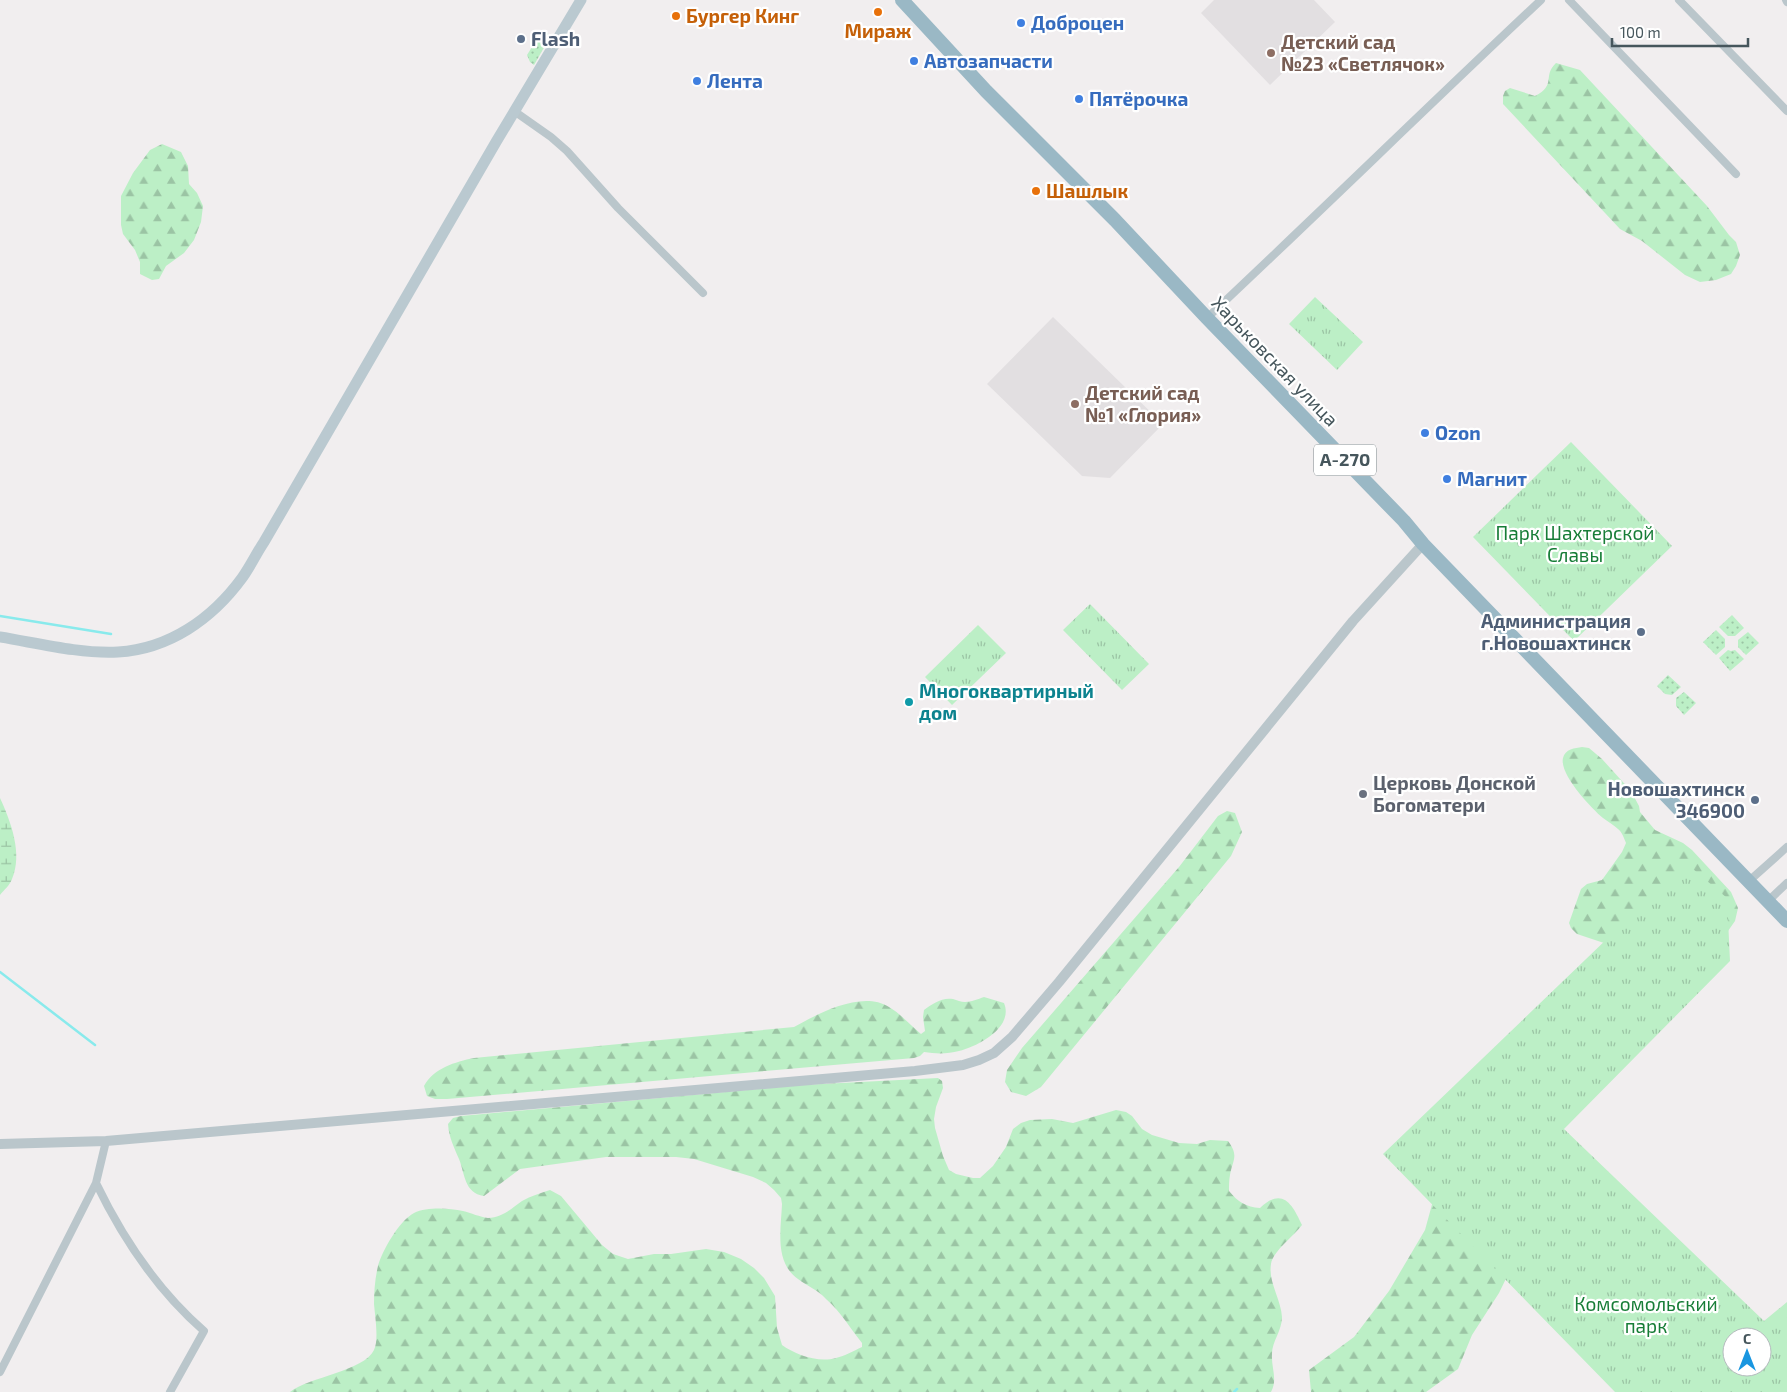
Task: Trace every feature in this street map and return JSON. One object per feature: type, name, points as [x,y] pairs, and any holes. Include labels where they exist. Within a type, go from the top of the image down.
[{"type":"highway","name":"Харьковская улица","points":[[902,0],[986,91],[1115,220],[1207,318],[1404,521],[1423,544],[1787,920]]},
{"type":"main road","points":[[0,637],[89,651],[117,652],[162,643],[203,620],[222,602],[242,578],[264,542],[514,111],[581,0]]},
{"type":"street","points":[[1207,318],[1325,208],[1448,86],[1540,0]]},
{"type":"street","points":[[1570,0],[1736,174]]},
{"type":"street","points":[[1679,0],[1787,111]]},
{"type":"street","points":[[514,111],[551,137],[566,151],[618,208],[703,293]]},
{"type":"street","points":[[0,1144],[106,1141],[915,1071],[963,1065],[987,1057],[1000,1049],[1012,1037],[1059,982],[1353,621],[1423,544]]},
{"type":"street","points":[[1749,882],[1787,847]]},
{"type":"street","points":[[1768,900],[1787,883]]},
{"type":"street","points":[[0,1372],[96,1183],[106,1141]]},
{"type":"street","points":[[96,1183],[126,1241],[155,1281],[172,1301],[204,1331],[170,1392]]},
{"type":"shaded area","name":"Детский сад №23 «Светлячок»","points":[[1214,0],[1314,0],[1335,22],[1270,85],[1201,13]]},
{"type":"shaded area","name":"Детский сад №1 «Глория»","points":[[1053,317],[1163,424],[1110,478],[1082,476],[987,384]]},
{"type":"green space","points":[[542,31],[547,32],[550,37],[534,65],[530,62],[527,55]]},
{"type":"green space","points":[[1556,63],[1580,70],[1707,206],[1736,242],[1740,255],[1731,274],[1716,280],[1700,282],[1685,275],[1642,241],[1620,229],[1503,104],[1505,91],[1510,88],[1535,96],[1542,92],[1548,84],[1550,72]]},
{"type":"green space","points":[[162,144],[181,152],[188,166],[189,184],[197,193],[203,206],[201,222],[194,240],[184,253],[166,266],[159,279],[152,280],[140,274],[140,262],[135,250],[123,234],[121,225],[121,196],[133,173],[150,150]]},
{"type":"green space","points":[[1315,297],[1363,342],[1337,370],[1289,324]]},
{"type":"green space","name":"Парк Шахтерской Славы","points":[[1571,442],[1672,546],[1574,641],[1473,537]]},
{"type":"green space","points":[[1090,604],[1149,664],[1122,690],[1063,630]]},
{"type":"green space","points":[[1732,615],[1744,628],[1735,636],[1728,636],[1719,627]]},
{"type":"green space","points":[[978,625],[1006,653],[952,705],[925,677]]},
{"type":"green space","points":[[1716,630],[1725,639],[1725,647],[1716,655],[1703,642]]},
{"type":"green space","points":[[1748,632],[1759,643],[1746,655],[1738,647],[1738,640]]},
{"type":"green space","points":[[1728,650],[1735,650],[1744,659],[1730,671],[1719,658]]},
{"type":"green space","points":[[1668,675],[1681,687],[1672,695],[1665,694],[1657,686]]},
{"type":"green space","points":[[1684,692],[1696,703],[1684,715],[1676,706],[1676,698]]},
{"type":"green space","points":[[1582,747],[1589,748],[1602,759],[1631,791],[1640,812],[1655,830],[1683,843],[1692,850],[1731,892],[1738,908],[1735,921],[1728,931],[1616,947],[1577,934],[1571,928],[1569,923],[1581,889],[1587,884],[1602,880],[1622,852],[1626,843],[1619,830],[1591,807],[1566,773],[1563,765],[1564,755],[1571,750]]},
{"type":"green space","points":[[0,798],[12,828],[16,859],[11,881],[0,895]]},
{"type":"green space","points":[[1227,811],[1235,813],[1242,832],[1231,856],[1041,1087],[1026,1096],[1011,1092],[1005,1082],[1007,1070],[1022,1048],[1179,867],[1218,816]]},
{"type":"green space","name":"Комсомольский парк","points":[[1686,863],[1727,898],[1730,961],[1564,1129],[1764,1321],[1787,1302],[1787,1392],[1615,1392],[1383,1154]]},
{"type":"green space","points":[[984,997],[1004,1003],[1006,1012],[1004,1020],[993,1034],[985,1040],[951,1053],[924,1052],[914,1058],[447,1099],[435,1099],[427,1096],[424,1086],[439,1070],[474,1058],[794,1027],[827,1010],[853,1002],[878,1002],[889,1007],[921,1034],[925,1031],[924,1010],[934,1003],[945,999],[965,1002]]},
{"type":"green space","points":[[938,1078],[942,1081],[943,1088],[934,1119],[943,1156],[949,1170],[956,1174],[973,1178],[980,1178],[993,1166],[1006,1147],[1013,1129],[1021,1123],[1030,1120],[1052,1119],[1073,1123],[1116,1110],[1126,1112],[1132,1116],[1142,1129],[1152,1135],[1179,1143],[1197,1144],[1210,1140],[1228,1141],[1234,1154],[1229,1183],[1229,1191],[1232,1195],[1246,1205],[1260,1208],[1274,1199],[1280,1198],[1285,1200],[1290,1204],[1302,1225],[1276,1254],[1271,1264],[1271,1277],[1282,1317],[1272,1349],[1274,1383],[1271,1392],[290,1392],[310,1382],[348,1369],[368,1357],[374,1350],[376,1334],[374,1295],[378,1266],[392,1237],[408,1217],[419,1211],[438,1209],[457,1210],[493,1218],[507,1212],[525,1199],[550,1190],[561,1196],[602,1245],[613,1254],[628,1259],[654,1254],[671,1254],[706,1249],[724,1252],[741,1259],[764,1278],[775,1296],[777,1328],[782,1345],[794,1352],[815,1359],[829,1359],[843,1356],[862,1347],[862,1343],[836,1309],[820,1293],[790,1272],[785,1264],[780,1234],[781,1198],[766,1183],[753,1177],[694,1159],[676,1157],[606,1157],[520,1169],[484,1196],[472,1191],[466,1182],[448,1124],[453,1118],[461,1116],[802,1085]]},
{"type":"green space","points":[[1439,1179],[1518,1254],[1499,1293],[1472,1335],[1458,1369],[1426,1392],[1311,1392],[1309,1370],[1354,1337],[1389,1291],[1425,1230]]},
{"type":"waterway","points":[[0,616],[111,634]]},
{"type":"waterway","points":[[0,972],[95,1045]]},
{"type":"waterway","points":[[1234,1392],[1237,1389]]},
{"type":"place","name":"Мираж","points":[[878,12]]},
{"type":"place","name":"Бургер Кинг","points":[[676,16]]},
{"type":"place","name":"Доброцен","points":[[1021,23]]},
{"type":"place","name":"Flash","points":[[521,39]]},
{"type":"place","name":"Детский сад №23 «Светлячок»","points":[[1271,53]]},
{"type":"place","name":"Автозапчасти","points":[[914,61]]},
{"type":"place","name":"Лента","points":[[697,81]]},
{"type":"place","name":"Пятёрочка","points":[[1079,99]]},
{"type":"place","name":"Шашлык","points":[[1036,191]]},
{"type":"place","name":"Детский сад №1 «Глория»","points":[[1075,404]]},
{"type":"place","name":"Ozon","points":[[1425,433]]},
{"type":"place","name":"Магнит","points":[[1447,479]]},
{"type":"place","name":"Администрация г.Новошахтинск","points":[[1641,632]]},
{"type":"place","name":"Многоквартирный дом","points":[[909,702]]},
{"type":"place","name":"Церковь Донской Богоматери","points":[[1363,794]]},
{"type":"place","name":"Новошахтинск 346900","points":[[1755,800]]}]
